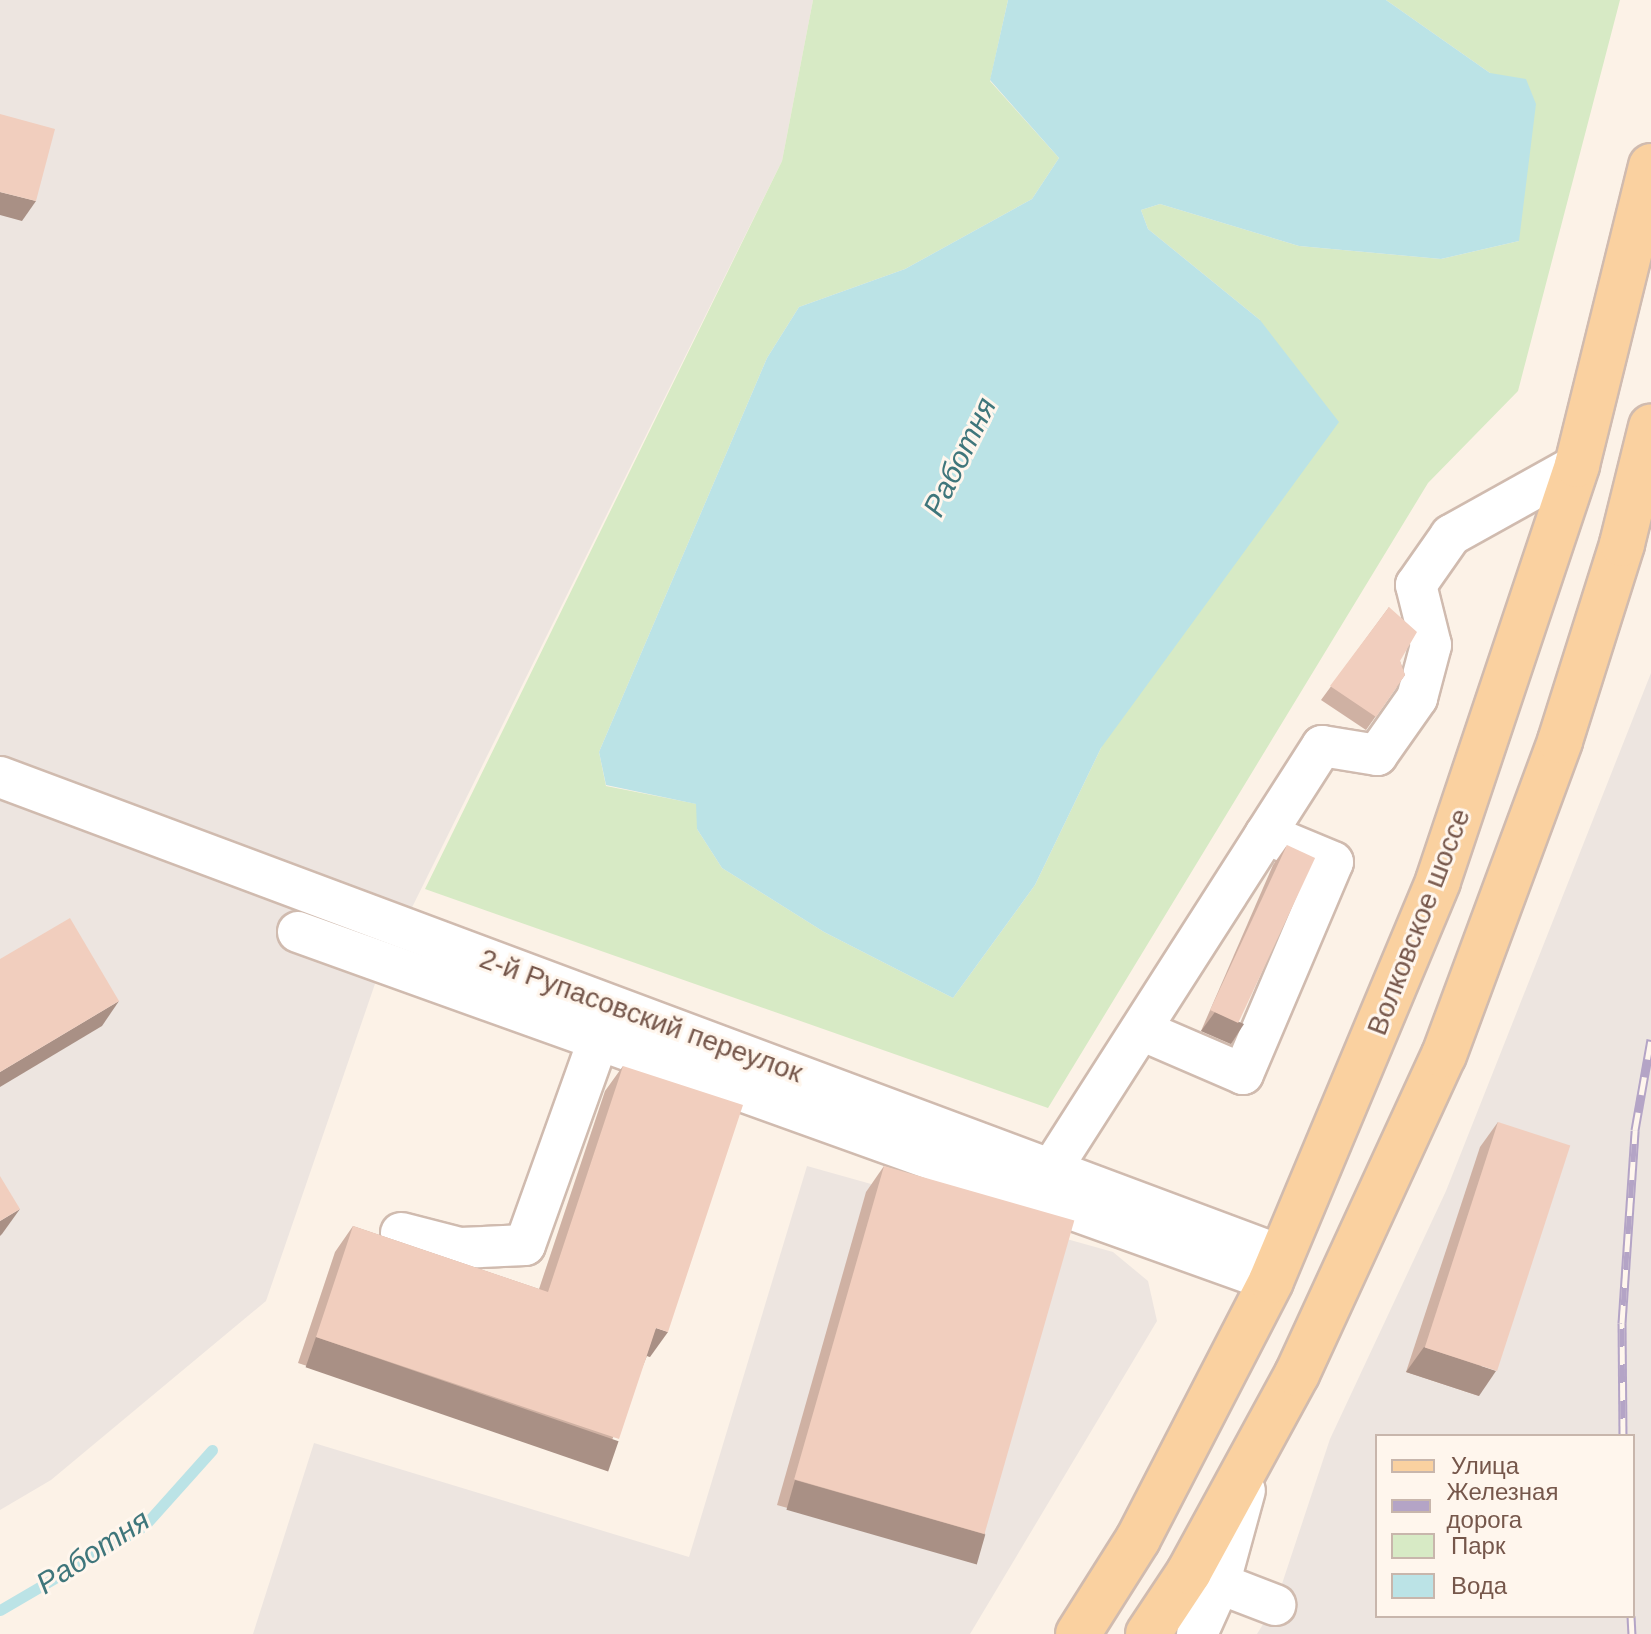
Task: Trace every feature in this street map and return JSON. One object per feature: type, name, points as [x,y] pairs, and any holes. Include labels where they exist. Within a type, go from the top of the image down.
[{"type":"main road","name":"Волковское шоссе","points":[[1078,1634],[1138,1539],[1276,1268],[1443,868],[1577,465],[1651,166]]},
{"type":"main road","points":[[1148,1634],[1204,1578],[1254,1454],[1444,1055],[1560,741],[1622,544],[1651,427]]},
{"type":"street","points":[[1052,1168],[1322,746],[1377,755],[1417,698],[1431,645],[1416,585],[1451,535],[1577,465]]},
{"type":"street","name":"2-й Рупасовский переулок","points":[[0,777],[1052,1168],[1276,1268]]},
{"type":"street","points":[[1141,1030],[1243,1074],[1333,862],[1266,834]]},
{"type":"street","points":[[298,932],[599,1038],[1276,1268]]},
{"type":"street","points":[[401,1233],[460,1248],[525,1245],[599,1038]]},
{"type":"street","points":[[1197,1634],[1204,1578],[1275,1605]]},
{"type":"shaded area","points":[[0,0],[813,0],[782,161],[377,978],[266,1301],[51,1480],[0,1510]]},
{"type":"shaded area","points":[[1651,673],[1651,1634],[1257,1634],[1275,1605],[1330,1439],[1446,1191]]},
{"type":"shaded area","points":[[807,1166],[1113,1252],[1148,1281],[1157,1321],[970,1634],[253,1634],[314,1443],[689,1557]]},
{"type":"green space","points":[[813,0],[1008,0],[990,81],[1059,158],[1032,199],[905,269],[799,307],[767,358],[599,752],[606,786],[697,804],[697,829],[722,868],[824,932],[953,998],[1035,885],[1101,748],[1260,320],[1148,229],[1141,210],[1160,204],[1299,246],[1441,259],[1519,241],[1490,73],[1386,0],[1620,0],[1518,391],[1428,483],[1048,1108],[425,889],[782,161]]},
{"type":"water","points":[[1008,0],[1386,0],[1490,73],[1526,79],[1536,104],[1519,241],[1441,259],[1299,246],[1160,204],[1141,210],[1148,229],[1260,320],[1339,422],[1101,748],[1035,885],[953,998],[824,932],[722,868],[697,829],[696,804],[606,785],[599,752],[767,358],[799,307],[905,269],[1032,199],[1059,158],[990,80]]},
{"type":"building","points":[[0,114],[55,129],[36,201],[0,192]]},
{"type":"building","points":[[1389,607],[1417,632],[1400,661],[1405,675],[1376,717],[1330,686]]},
{"type":"building","points":[[1287,845],[1315,858],[1238,1023],[1210,1010]]},
{"type":"building","points":[[70,918],[119,1001],[0,1072],[0,959]]},
{"type":"building","points":[[623,1066],[743,1105],[668,1332],[656,1328],[619,1439],[316,1337],[353,1226],[548,1292]]},
{"type":"building","points":[[1498,1122],[1570,1145],[1497,1371],[1425,1347]]},
{"type":"building","points":[[884,1166],[1074,1221],[984,1534],[794,1479]]},
{"type":"building","points":[[0,1176],[20,1209],[0,1221]]},
{"type":"waterway","name":"Работня","points":[[0,1610],[144,1526],[212,1450]]},
{"type":"railway","points":[[1623,1434],[1622,1323],[1635,1130],[1651,1039]]},
{"type":"railway","points":[[1631,1618],[1632,1634]]}]
